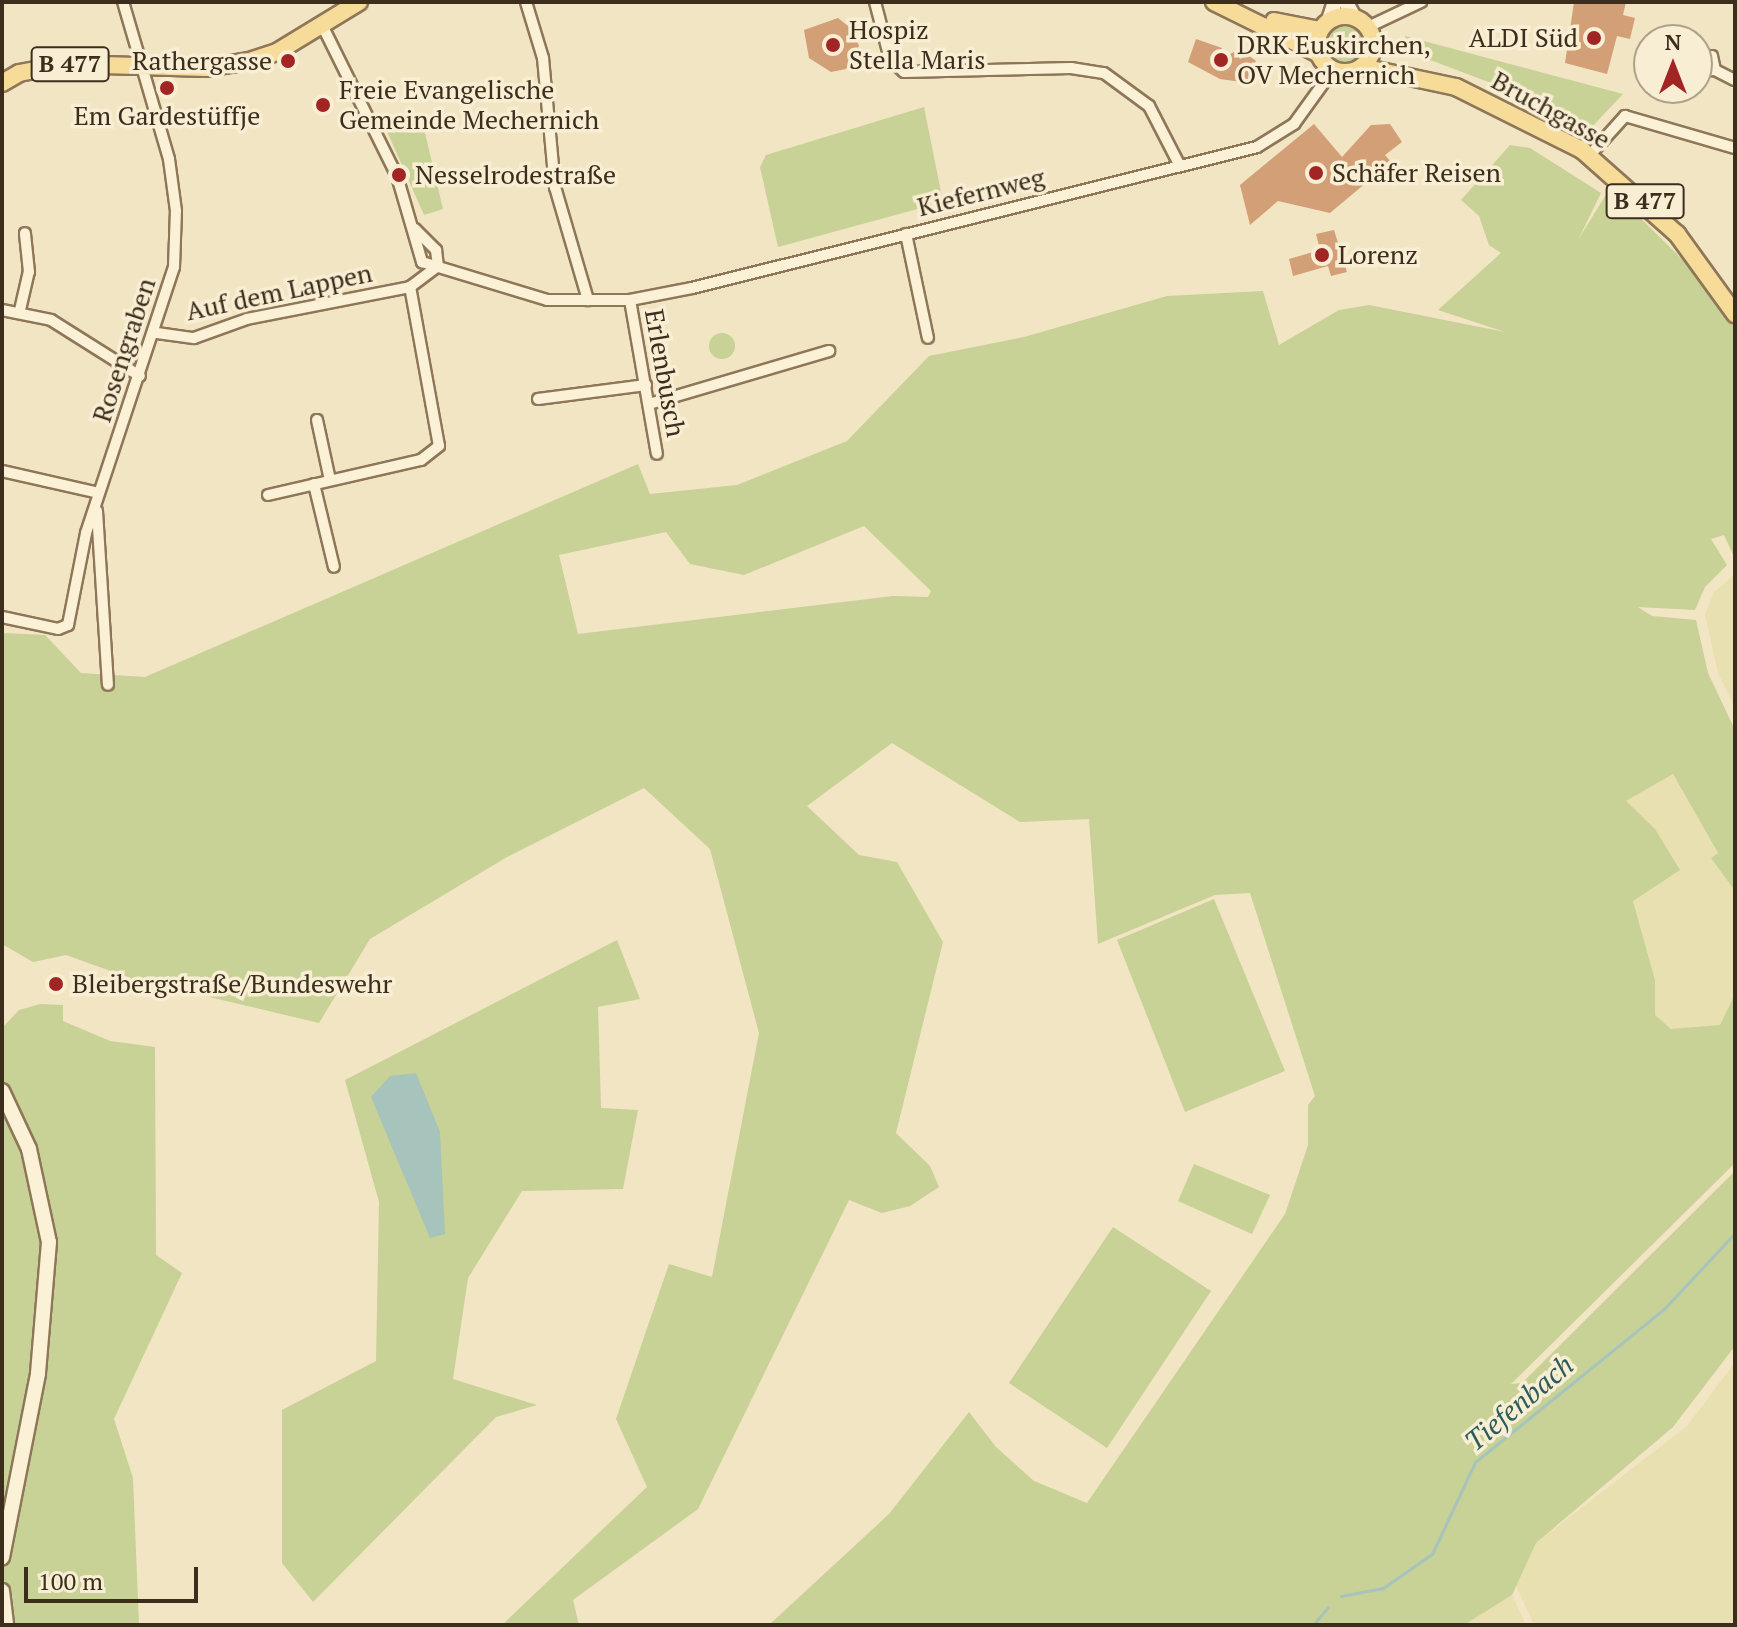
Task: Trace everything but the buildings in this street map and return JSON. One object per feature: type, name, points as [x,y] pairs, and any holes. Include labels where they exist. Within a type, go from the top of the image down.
[{"type":"main road","name":"B 477","points":[[2,83],[42,67],[142,65],[206,68],[249,61],[322,25],[359,2]]},
{"type":"main road","points":[[1214,2],[1317,53],[1333,70]]},
{"type":"main road","points":[[1245,15],[1324,25],[1350,9],[1368,27],[1373,44],[1362,67]]},
{"type":"main road","points":[[1317,53],[1324,25]]},
{"type":"main road","name":"Bruchgasse","points":[[1373,44],[1424,77],[1518,114],[1589,156],[1677,234],[1735,314]]},
{"type":"main road","name":"B 477","points":[[1333,70],[1362,67]]},
{"type":"main road","name":"Bruchgasse","points":[[1362,67],[1424,77]]},
{"type":"street","name":"Rosengraben","points":[[2,617],[58,629],[68,625],[99,493],[157,333],[174,267],[176,211],[142,65],[123,2]]},
{"type":"street","points":[[322,25],[397,176],[415,229],[422,262],[516,295],[588,300],[558,201],[543,58],[526,2]]},
{"type":"street","points":[[875,2],[890,59],[904,72],[1071,68],[1104,73],[1149,106],[1179,164]]},
{"type":"street","points":[[1324,25],[1335,2]]},
{"type":"street","points":[[1368,27],[1421,2]]},
{"type":"street","points":[[1713,61],[1715,70],[1735,80]]},
{"type":"street","name":"Kiefernweg","points":[[588,300],[630,300],[906,234],[1273,139],[1294,124],[1333,70]]},
{"type":"street","points":[[1589,156],[1625,116],[1735,148]]},
{"type":"street","points":[[20,310],[29,272],[25,233]]},
{"type":"street","points":[[906,234],[928,338]]},
{"type":"street","points":[[268,495],[421,460],[439,446],[410,287],[438,266]]},
{"type":"street","name":"Auf dem Lappen","points":[[157,333],[194,338],[283,311],[410,287]]},
{"type":"street","name":"Erlenbusch","points":[[630,300],[657,454]]},
{"type":"street","points":[[2,310],[20,310],[51,320],[140,376]]},
{"type":"street","points":[[649,404],[829,351]]},
{"type":"street","points":[[538,399],[646,385]]},
{"type":"street","points":[[317,420],[330,480]]},
{"type":"street","points":[[2,471],[99,493]]},
{"type":"street","points":[[314,484],[334,567]]},
{"type":"street","name":"Rosengraben","points":[[97,505],[108,685]]},
{"type":"street","points":[[2,1091],[29,1149],[49,1242],[38,1374],[2,1557]]},
{"type":"street","points":[[2,1591],[6,1625]]},
{"type":"shaded area","points":[[1735,574],[1735,707],[1718,673],[1705,615],[1714,592]]},
{"type":"shaded area","points":[[1673,774],[1718,853],[1711,858],[1735,891],[1735,994],[1720,1025],[1695,1029],[1671,1029],[1655,1015],[1655,980],[1633,901],[1648,830],[1626,801]]},
{"type":"shaded area","points":[[1735,1362],[1735,1625],[1534,1625],[1516,1586],[1536,1543],[1687,1426]]},
{"type":"shaded area","points":[[1512,1595],[1526,1625],[1464,1625]]},
{"type":"green space","points":[[1345,22],[1361,28],[1367,44],[1361,60],[1345,66],[1329,60],[1323,44],[1329,28]]},
{"type":"green space","points":[[1405,36],[1623,94],[1588,131],[1515,92],[1409,52]]},
{"type":"green space","points":[[924,107],[943,202],[778,247],[760,167],[766,155]]},
{"type":"green space","points":[[422,120],[443,209],[424,215],[386,129]]},
{"type":"green space","points":[[1510,145],[1530,148],[1601,193],[1578,240],[1610,188],[1690,267],[1735,324],[1735,559],[1724,535],[1711,539],[1727,565],[1705,587],[1695,610],[1638,607],[1652,616],[1696,620],[1708,673],[1735,730],[1735,891],[1711,858],[1718,853],[1673,774],[1626,801],[1655,829],[1680,870],[1633,901],[1655,980],[1655,1015],[1671,1029],[1720,1025],[1735,994],[1735,1163],[1511,1384],[1522,1383],[1735,1171],[1735,1346],[1673,1427],[1536,1543],[1512,1595],[1464,1625],[769,1625],[889,1514],[969,1412],[996,1447],[1034,1481],[1087,1503],[1285,1214],[1308,1145],[1308,1105],[1315,1096],[1250,893],[1215,895],[1098,944],[1089,819],[1020,822],[892,743],[807,806],[859,855],[897,862],[943,942],[896,1133],[930,1166],[939,1187],[910,1206],[882,1213],[849,1200],[698,1509],[573,1600],[579,1625],[502,1625],[647,1487],[616,1419],[669,1264],[712,1277],[759,1033],[710,849],[644,788],[507,857],[370,939],[319,1023],[133,979],[66,955],[33,962],[2,944],[2,633],[45,635],[81,673],[145,677],[638,464],[650,494],[737,485],[847,441],[929,356],[1024,337],[1167,296],[1263,291],[1279,345],[1339,310],[1369,305],[1505,332],[1438,310],[1501,253],[1489,245],[1479,216],[1461,200]],"holes":[[[864,526],[931,591],[928,597],[893,596],[578,634],[559,555],[666,532],[690,564],[744,575]]]},
{"type":"green space","points":[[722,333],[732,336],[735,346],[732,356],[722,359],[712,356],[709,346],[712,336]]},
{"type":"green space","points":[[1214,899],[1285,1071],[1185,1112],[1117,940]]},
{"type":"green space","points":[[617,940],[640,999],[598,1007],[601,1108],[638,1110],[623,1189],[522,1191],[468,1278],[453,1379],[537,1405],[496,1417],[313,1602],[282,1563],[282,1410],[376,1361],[379,1202],[345,1080]]},
{"type":"green space","points":[[40,1004],[63,1005],[63,1021],[110,1041],[155,1047],[156,1255],[182,1273],[114,1419],[133,1478],[139,1625],[2,1625],[2,1028],[19,1010]]},
{"type":"green space","points":[[1194,1164],[1270,1195],[1252,1234],[1178,1201]]},
{"type":"green space","points":[[1113,1227],[1211,1291],[1107,1448],[1009,1383]]},
{"type":"water","points":[[416,1073],[440,1132],[445,1234],[430,1238],[371,1097],[390,1076]]},
{"type":"waterway","name":"Tiefenbach","points":[[1341,1596],[1383,1588],[1432,1554],[1475,1462],[1663,1310],[1735,1233]]},
{"type":"waterway","name":"Tiefenbach","points":[[1313,1625],[1328,1607]]},
{"type":"place","name":"ALDI Süd","points":[[1594,38]]},
{"type":"place","name":"Hospiz Stella Maris","points":[[833,45]]},
{"type":"place","name":"DRK Euskirchen, OV Mechernich","points":[[1221,60]]},
{"type":"place","name":"Rathergasse","points":[[288,61]]},
{"type":"place","name":"Em Gardestüffje","points":[[167,88]]},
{"type":"place","name":"Freie Evangelische Gemeinde Mechernich","points":[[323,105]]},
{"type":"place","name":"Schäfer Reisen","points":[[1316,173]]},
{"type":"place","name":"Nesselrodestraße","points":[[399,175]]},
{"type":"place","name":"Lorenz","points":[[1322,255]]},
{"type":"place","name":"Bleibergstraße/Bundeswehr","points":[[56,984]]}]
